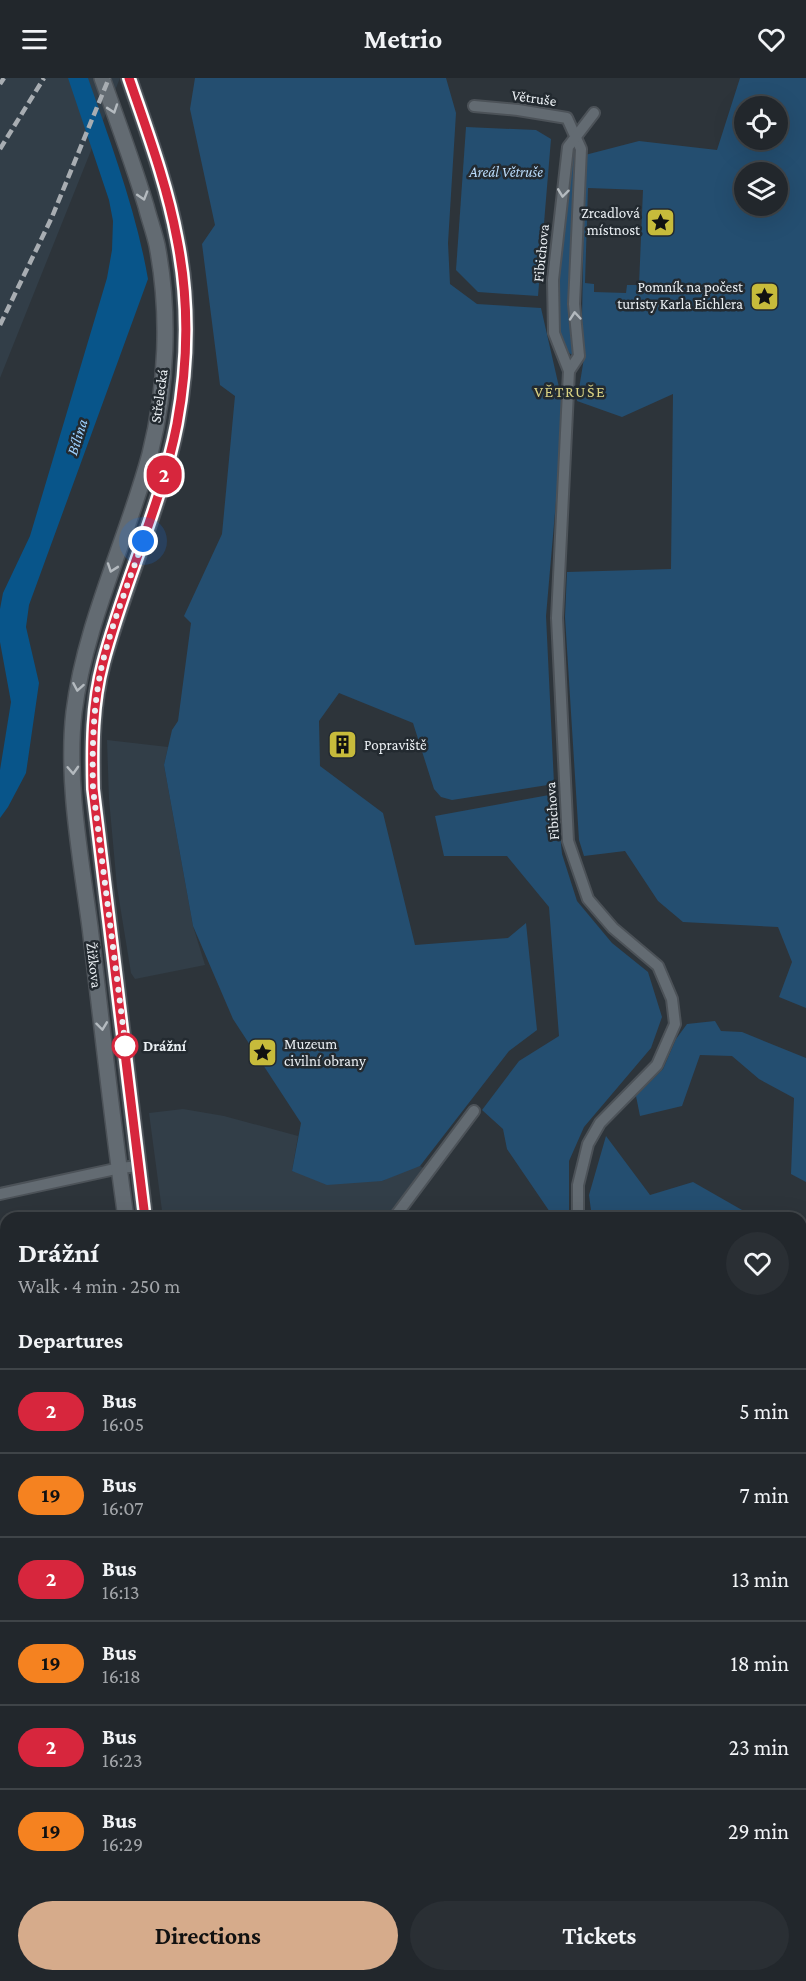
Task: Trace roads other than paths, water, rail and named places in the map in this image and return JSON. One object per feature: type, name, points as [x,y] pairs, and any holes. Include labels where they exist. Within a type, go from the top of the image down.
[{"type":"main road","name":"Střelecká","points":[[74,712],[83,663],[149,455],[159,407],[164,352],[163,285],[157,243],[102,78]]},
{"type":"main road","name":"Střelecká","points":[[94,713],[102,664],[168,460],[177,424],[184,353],[183,281],[177,239],[164,184],[129,78]]},
{"type":"main road","name":"Žižkova","points":[[74,712],[72,748],[74,789],[125,1212]]},
{"type":"main road","name":"Žižkova","points":[[94,713],[93,789],[145,1212]]},
{"type":"street","name":"Větruše","points":[[474,106],[567,118],[576,138]]},
{"type":"street","name":"Fibichova","points":[[578,1212],[578,1185],[588,1143],[600,1123],[657,1065],[675,1024],[672,999],[658,966],[613,928],[588,899],[568,841],[557,618],[569,371],[554,333],[553,280],[568,147],[594,113]]},
{"type":"street","name":"Fibichova","points":[[569,371],[579,356],[574,304],[581,149],[576,138]]},
{"type":"street","points":[[398,1212],[474,1111]]},
{"type":"street","points":[[0,1194],[139,1166]]},
{"type":"water","name":"Bílina","points":[[68,78],[88,78],[130,202],[148,279],[29,605],[26,627],[39,683],[26,773],[0,818],[0,770],[11,702],[0,642],[0,609],[3,593],[30,536],[107,278],[112,250],[113,221],[109,200]]},
{"type":"railway","points":[[0,84],[4,78]]},
{"type":"railway","points":[[0,149],[44,78]]},
{"type":"railway","points":[[0,325],[52,217],[109,78]]},
{"type":"place","name":"Zrcadlová místnost","points":[[661,222]]},
{"type":"place","name":"Pomník na počest turisty Karla Eichlera","points":[[764,296]]},
{"type":"place","name":"Popraviště","points":[[343,745]]},
{"type":"place","name":"Drážní","points":[[125,1046]]},
{"type":"place","name":"Muzeum civilní obrany","points":[[263,1053]]},
{"type":"district","name":"VĚTRUŠE","points":[[570,391]]},
{"type":"park label","name":"Areál Větruše","points":[[506,172]]}]
